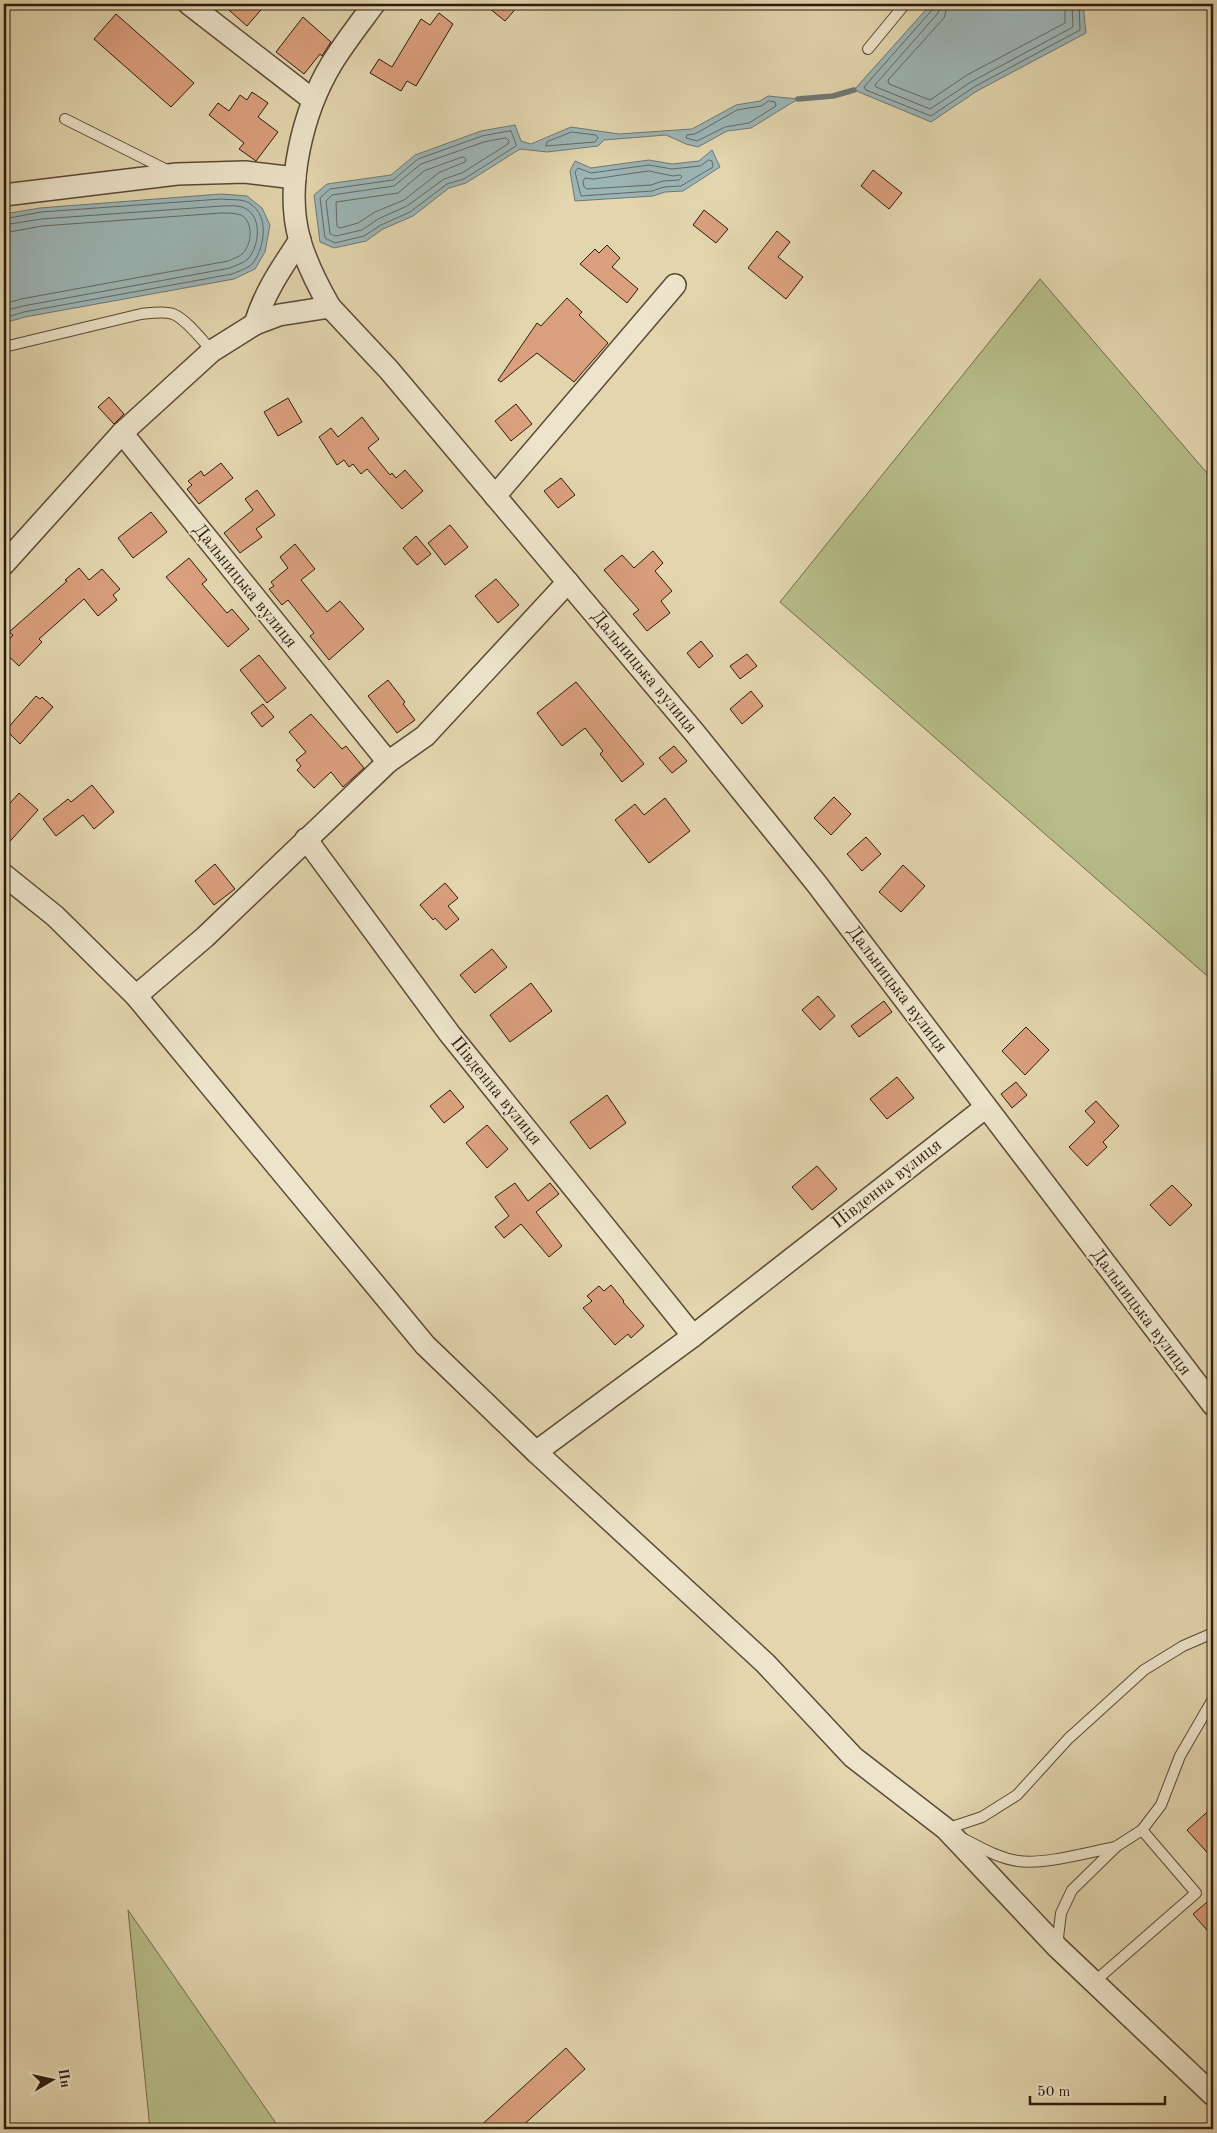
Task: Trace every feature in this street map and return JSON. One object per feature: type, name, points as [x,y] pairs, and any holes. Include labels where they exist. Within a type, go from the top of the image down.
[{"type":"street","points":[[189,4],[313,100]]},
{"type":"street","name":"Дальницька вулиця","points":[[374,4],[332,63],[313,100],[295,178],[295,210],[300,240],[313,276],[330,307],[389,370],[568,582],[694,732],[816,883],[1213,1405]]},
{"type":"street","points":[[4,195],[177,174],[245,172],[295,178]]},
{"type":"street","points":[[255,324],[261,305],[270,287],[300,240]]},
{"type":"street","points":[[495,496],[675,286]]},
{"type":"street","points":[[4,564],[122,433],[212,351],[255,324],[279,315],[330,307]]},
{"type":"street","name":"Дальницька вулиця","points":[[122,433],[388,762]]},
{"type":"street","points":[[136,996],[205,937],[388,762],[425,736],[568,582]]},
{"type":"street","name":"Південна вулиця","points":[[306,840],[449,1033],[693,1336]]},
{"type":"street","points":[[4,875],[55,916],[136,996],[425,1345],[536,1452],[765,1663],[852,1756],[946,1829],[1057,1947],[1213,2095]]},
{"type":"street","name":"Південна вулиця","points":[[536,1452],[693,1336],[986,1107]]},
{"type":"lane","points":[[868,49],[905,4]]},
{"type":"lane","points":[[65,119],[177,174]]},
{"type":"lane","points":[[5,348],[141,314],[159,312],[174,314],[212,351]]},
{"type":"lane","points":[[946,1829],[982,1817],[1012,1799],[1068,1739],[1144,1670],[1183,1646],[1213,1633]]},
{"type":"lane","points":[[1057,1947],[1061,1913],[1072,1890],[1118,1846],[1142,1830],[1161,1805],[1180,1756],[1213,1699]]},
{"type":"lane","points":[[946,1829],[992,1854],[1019,1861],[1047,1860],[1118,1846]]},
{"type":"lane","points":[[1094,1982],[1196,1893],[1142,1830]]},
{"type":"green space","points":[[1040,279],[1213,480],[1213,981],[780,602]]},
{"type":"green space","points":[[128,1910],[280,2129],[150,2129]]},
{"type":"water","points":[[931,4],[1083,4],[1086,33],[977,91],[931,122],[854,90]]},
{"type":"water","points":[[768,96],[798,99],[751,128],[727,131],[698,147],[666,135],[604,140],[598,146],[547,152],[520,149],[466,183],[449,188],[413,216],[383,229],[366,241],[334,248],[320,242],[314,195],[327,184],[391,175],[415,155],[481,131],[515,125],[521,141],[531,144],[571,127],[619,134],[692,129],[736,105],[760,101]]},
{"type":"water","points":[[712,150],[720,167],[683,191],[665,192],[653,196],[575,201],[570,171],[575,161],[591,168],[649,160],[672,164],[699,161]]},
{"type":"water","points":[[221,194],[247,196],[262,208],[270,225],[265,252],[255,269],[234,279],[25,317],[4,323],[4,214],[40,208]]},
{"type":"building","points":[[222,4],[266,4],[247,26]]},
{"type":"building","points":[[484,4],[520,4],[505,21]]},
{"type":"building","points":[[439,13],[453,24],[416,86],[407,81],[401,91],[370,73],[379,59],[392,67],[421,19],[430,25]]},
{"type":"building","points":[[116,14],[194,83],[171,107],[94,39]]},
{"type":"building","points":[[303,17],[331,42],[322,56],[320,54],[304,74],[276,52]]},
{"type":"building","points":[[252,92],[268,103],[258,117],[278,132],[256,161],[239,149],[244,143],[209,115],[218,103],[229,111],[240,95],[247,100]]},
{"type":"building","points":[[873,170],[902,193],[889,209],[861,186]]},
{"type":"building","points":[[704,210],[728,229],[716,243],[693,225]]},
{"type":"building","points":[[777,231],[790,242],[778,257],[803,277],[786,299],[748,268]]},
{"type":"building","points":[[607,245],[620,258],[612,267],[638,289],[627,303],[580,264],[595,249],[599,253]]},
{"type":"building","points":[[567,298],[582,312],[579,315],[608,343],[574,382],[537,353],[501,382],[498,380],[537,323],[541,326]]},
{"type":"building","points":[[109,397],[124,414],[114,424],[98,407]]},
{"type":"building","points":[[288,398],[302,422],[278,436],[264,412]]},
{"type":"building","points":[[516,404],[532,424],[511,441],[495,421]]},
{"type":"building","points":[[362,417],[379,439],[368,448],[390,475],[392,473],[396,478],[405,470],[423,491],[402,509],[367,469],[361,474],[353,464],[349,467],[344,460],[337,465],[319,437],[331,428],[338,437]]},
{"type":"building","points":[[221,463],[233,478],[199,504],[187,489],[192,485],[188,481],[201,471],[204,476]]},
{"type":"building","points":[[561,478],[575,495],[558,508],[544,491]]},
{"type":"building","points":[[257,490],[275,515],[256,529],[262,537],[240,553],[224,533],[253,510],[245,499]]},
{"type":"building","points":[[151,512],[167,532],[133,558],[118,538]]},
{"type":"building","points":[[450,525],[468,547],[445,565],[428,543]]},
{"type":"building","points":[[416,536],[431,554],[417,565],[403,548]]},
{"type":"building","points":[[295,544],[315,569],[301,580],[327,612],[340,601],[364,629],[329,660],[310,636],[314,633],[288,600],[282,605],[269,589],[274,586],[271,582],[288,568],[280,557]]},
{"type":"building","points":[[653,551],[663,563],[655,571],[672,591],[661,601],[670,613],[647,631],[633,614],[639,610],[604,570],[622,555],[634,568]]},
{"type":"building","points":[[189,558],[207,580],[202,584],[227,613],[232,609],[249,629],[228,647],[166,577]]},
{"type":"building","points":[[79,568],[89,580],[102,569],[120,589],[113,595],[117,600],[98,616],[84,599],[39,639],[42,642],[19,666],[4,652],[4,645],[13,635],[9,632]]},
{"type":"building","points":[[496,579],[519,605],[498,623],[475,596]]},
{"type":"building","points":[[701,641],[713,656],[699,668],[687,653]]},
{"type":"building","points":[[747,654],[757,666],[740,679],[730,666]]},
{"type":"building","points":[[259,655],[286,688],[267,703],[240,670]]},
{"type":"building","points":[[388,680],[405,702],[403,704],[415,720],[397,733],[368,696]]},
{"type":"building","points":[[576,682],[644,764],[622,782],[600,754],[603,751],[585,728],[562,746],[537,713]]},
{"type":"building","points":[[751,691],[763,706],[742,724],[730,709]]},
{"type":"building","points":[[36,696],[40,699],[42,697],[53,707],[20,744],[6,730]]},
{"type":"building","points":[[263,704],[274,717],[262,727],[251,713]]},
{"type":"building","points":[[311,714],[342,749],[346,746],[364,768],[343,787],[331,772],[314,788],[297,770],[301,766],[296,760],[306,752],[289,732]]},
{"type":"building","points":[[674,746],[687,761],[672,773],[659,758]]},
{"type":"building","points":[[92,785],[114,812],[94,829],[83,815],[56,836],[43,819],[68,799],[71,802]]},
{"type":"building","points":[[19,793],[38,810],[4,848],[4,810]]},
{"type":"building","points":[[834,797],[851,814],[831,835],[814,818]]},
{"type":"building","points":[[665,798],[690,831],[649,863],[615,820],[635,804],[644,815]]},
{"type":"building","points":[[866,837],[881,854],[862,871],[847,854]]},
{"type":"building","points":[[215,864],[235,889],[214,905],[195,881]]},
{"type":"building","points":[[903,865],[925,886],[901,912],[879,892]]},
{"type":"building","points":[[445,883],[458,898],[448,906],[459,919],[446,930],[435,918],[433,920],[420,905]]},
{"type":"building","points":[[492,949],[507,967],[475,993],[460,975]]},
{"type":"building","points":[[531,983],[552,1011],[510,1042],[490,1015]]},
{"type":"building","points":[[818,996],[835,1016],[820,1030],[802,1010]]},
{"type":"building","points":[[884,1001],[892,1012],[859,1037],[851,1026]]},
{"type":"building","points":[[1026,1027],[1049,1050],[1025,1075],[1002,1051]]},
{"type":"building","points":[[897,1077],[914,1098],[887,1119],[870,1099]]},
{"type":"building","points":[[1016,1082],[1027,1095],[1012,1108],[1001,1094]]},
{"type":"building","points":[[450,1090],[464,1107],[444,1123],[430,1106]]},
{"type":"building","points":[[607,1095],[626,1123],[590,1149],[570,1122]]},
{"type":"building","points":[[1096,1101],[1119,1126],[1103,1142],[1107,1147],[1087,1166],[1069,1147],[1095,1122],[1085,1111]]},
{"type":"building","points":[[487,1125],[508,1149],[487,1168],[466,1143]]},
{"type":"building","points":[[817,1166],[837,1189],[812,1210],[792,1187]]},
{"type":"building","points":[[515,1183],[528,1201],[550,1183],[559,1194],[536,1212],[562,1246],[549,1257],[521,1224],[504,1238],[495,1227],[509,1216],[495,1197]]},
{"type":"building","points":[[1172,1185],[1192,1205],[1170,1226],[1150,1205]]},
{"type":"building","points":[[611,1285],[644,1326],[631,1338],[628,1334],[615,1345],[583,1308],[592,1301],[587,1296],[599,1286],[604,1291]]},
{"type":"building","points":[[1213,1807],[1213,1859],[1187,1830]]},
{"type":"building","points":[[1213,1897],[1213,1937],[1193,1914]]},
{"type":"building","points":[[566,2048],[585,2069],[519,2129],[477,2129]]},
{"type":"waterway","points":[[798,99],[833,96],[854,90]]}]
